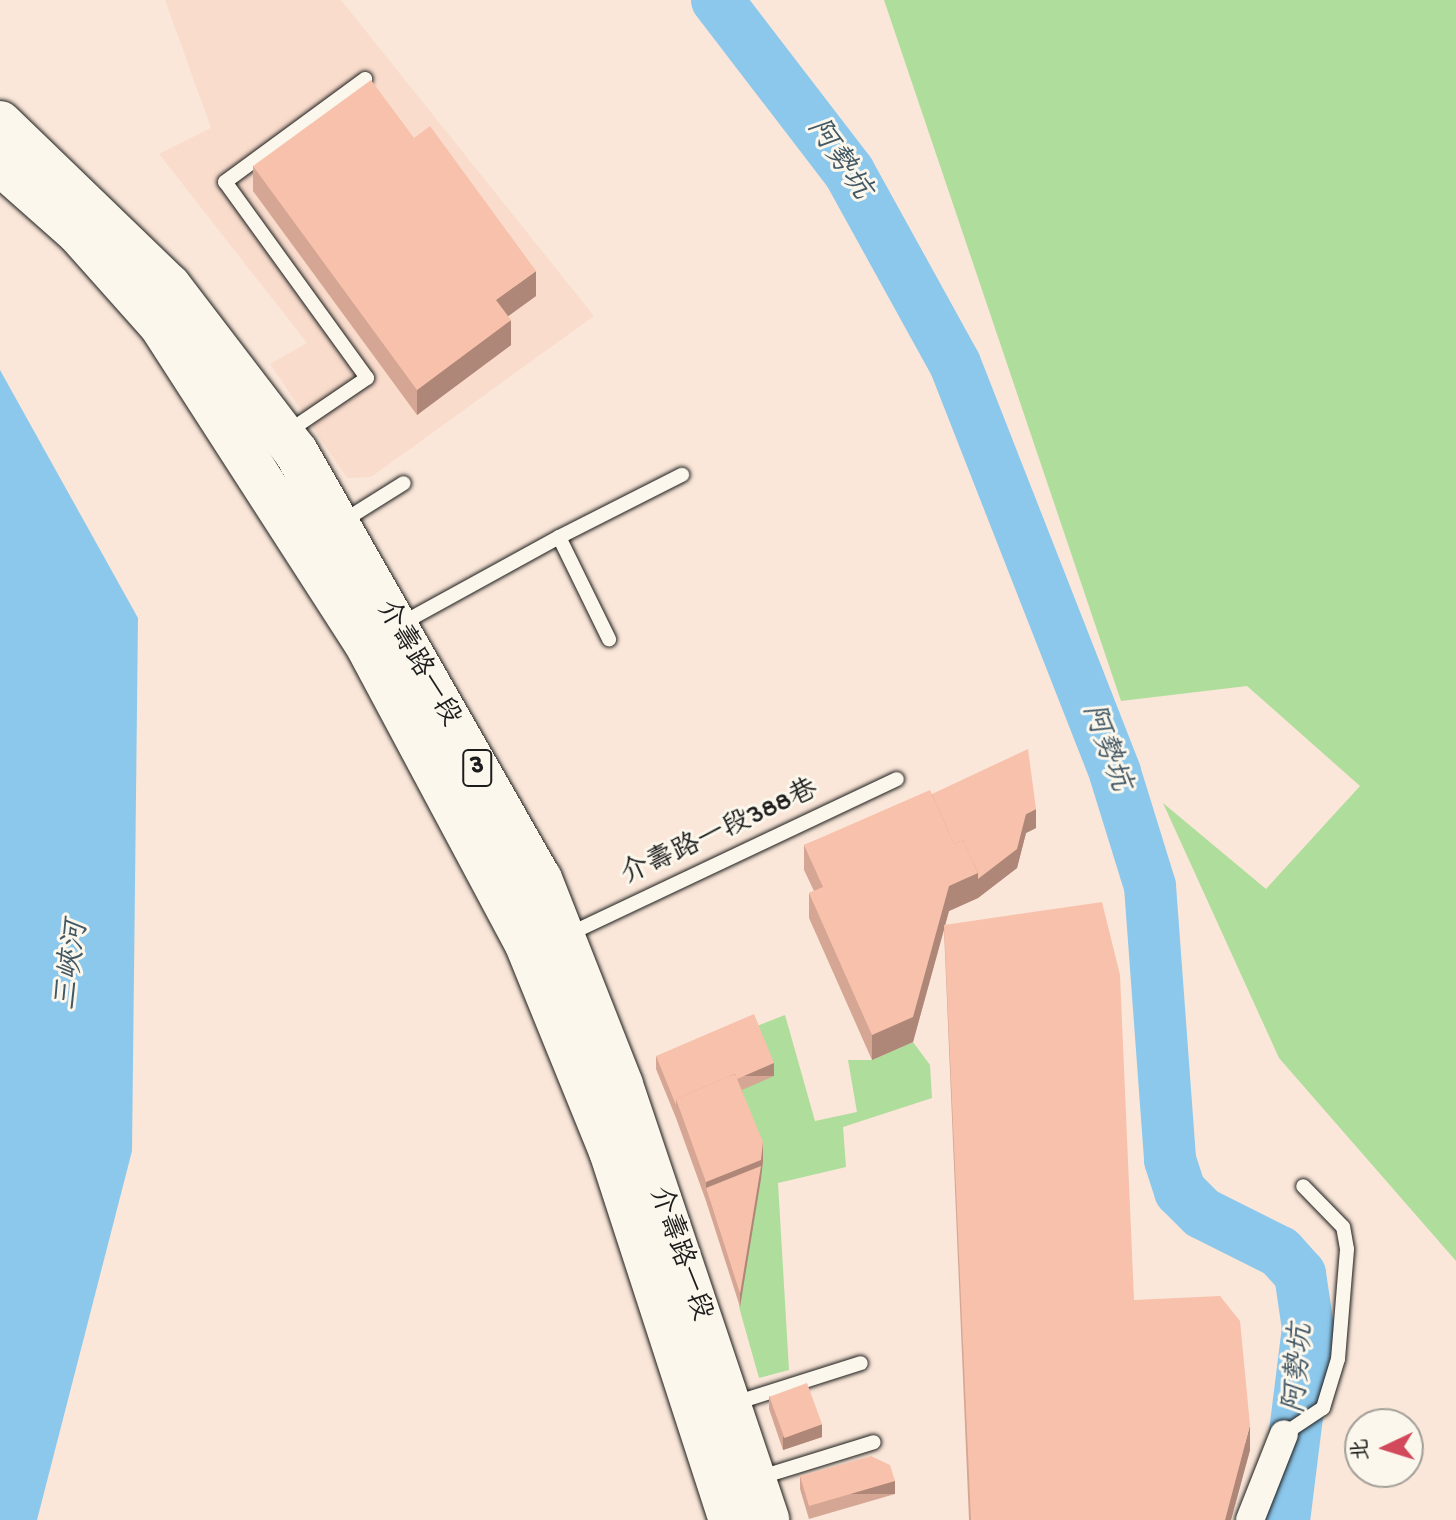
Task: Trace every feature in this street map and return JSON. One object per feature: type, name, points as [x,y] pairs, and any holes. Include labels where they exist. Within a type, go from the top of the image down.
[{"type":"main road","name":"介壽路一段","points":[[0,123],[169,286],[283,436],[337,524],[381,634],[526,942],[611,1151],[731,1520]]},
{"type":"main road","name":"介壽路一段","points":[[0,163],[79,233],[161,325],[381,634],[565,936],[730,1405],[767,1520]]},
{"type":"street","points":[[1250,1520],[1284,1434]]},
{"type":"lane","points":[[283,436],[367,378],[225,182],[365,79]]},
{"type":"lane","points":[[381,634],[559,537],[682,475]]},
{"type":"lane","points":[[337,524],[404,483]]},
{"type":"lane","points":[[559,537],[609,639]]},
{"type":"lane","name":"介壽路一段388巷","points":[[565,936],[897,779]]},
{"type":"lane","points":[[1284,1434],[1315,1413],[1338,1359],[1347,1249],[1343,1227],[1303,1186]]},
{"type":"lane","points":[[730,1405],[861,1363]]},
{"type":"lane","points":[[753,1479],[874,1442]]},
{"type":"shaded area","points":[[165,0],[341,0],[594,316],[371,477],[347,478],[270,364],[307,343],[159,154],[211,128]]},
{"type":"green space","points":[[884,0],[1456,0],[1456,1261],[1279,1058],[1163,803],[1266,889],[1360,786],[1247,686],[1121,701]]},
{"type":"green space","points":[[785,1015],[815,1121],[857,1112],[848,1060],[872,1060],[913,1042],[930,1065],[932,1098],[843,1127],[846,1167],[778,1183],[789,1370],[759,1378],[739,1307],[763,1161],[735,1093],[754,1027]]},
{"type":"water","name":"三峽河","points":[[0,370],[138,618],[132,1151],[37,1520],[0,1520]]},
{"type":"building","points":[[371,80],[414,138],[430,126],[536,271],[496,300],[511,320],[417,390],[253,166]]},
{"type":"building","points":[[1028,749],[1036,809],[1026,814],[1017,849],[978,879],[963,840],[954,844],[932,794]]},
{"type":"building","points":[[930,790],[954,844],[963,840],[978,873],[949,886],[913,1017],[872,1035],[809,893],[823,887],[804,845]]},
{"type":"building","points":[[1102,902],[1120,975],[1134,1300],[1220,1296],[1240,1321],[1250,1425],[1225,1520],[971,1520],[944,925]]},
{"type":"building","points":[[754,1014],[774,1063],[737,1079],[735,1074],[676,1099],[676,1105],[656,1056]]},
{"type":"building","points":[[735,1074],[763,1142],[761,1160],[706,1182],[676,1099]]},
{"type":"building","points":[[761,1166],[740,1294],[706,1188]]},
{"type":"building","points":[[807,1383],[822,1424],[784,1438],[769,1397]]},
{"type":"building","points":[[871,1456],[890,1465],[895,1481],[809,1506],[800,1476]]},
{"type":"waterway","name":"阿勢坑","points":[[717,0],[849,172],[955,364],[1115,773],[1150,886],[1170,1160],[1180,1191],[1202,1213],[1280,1252],[1300,1274],[1308,1328],[1284,1520]]}]
